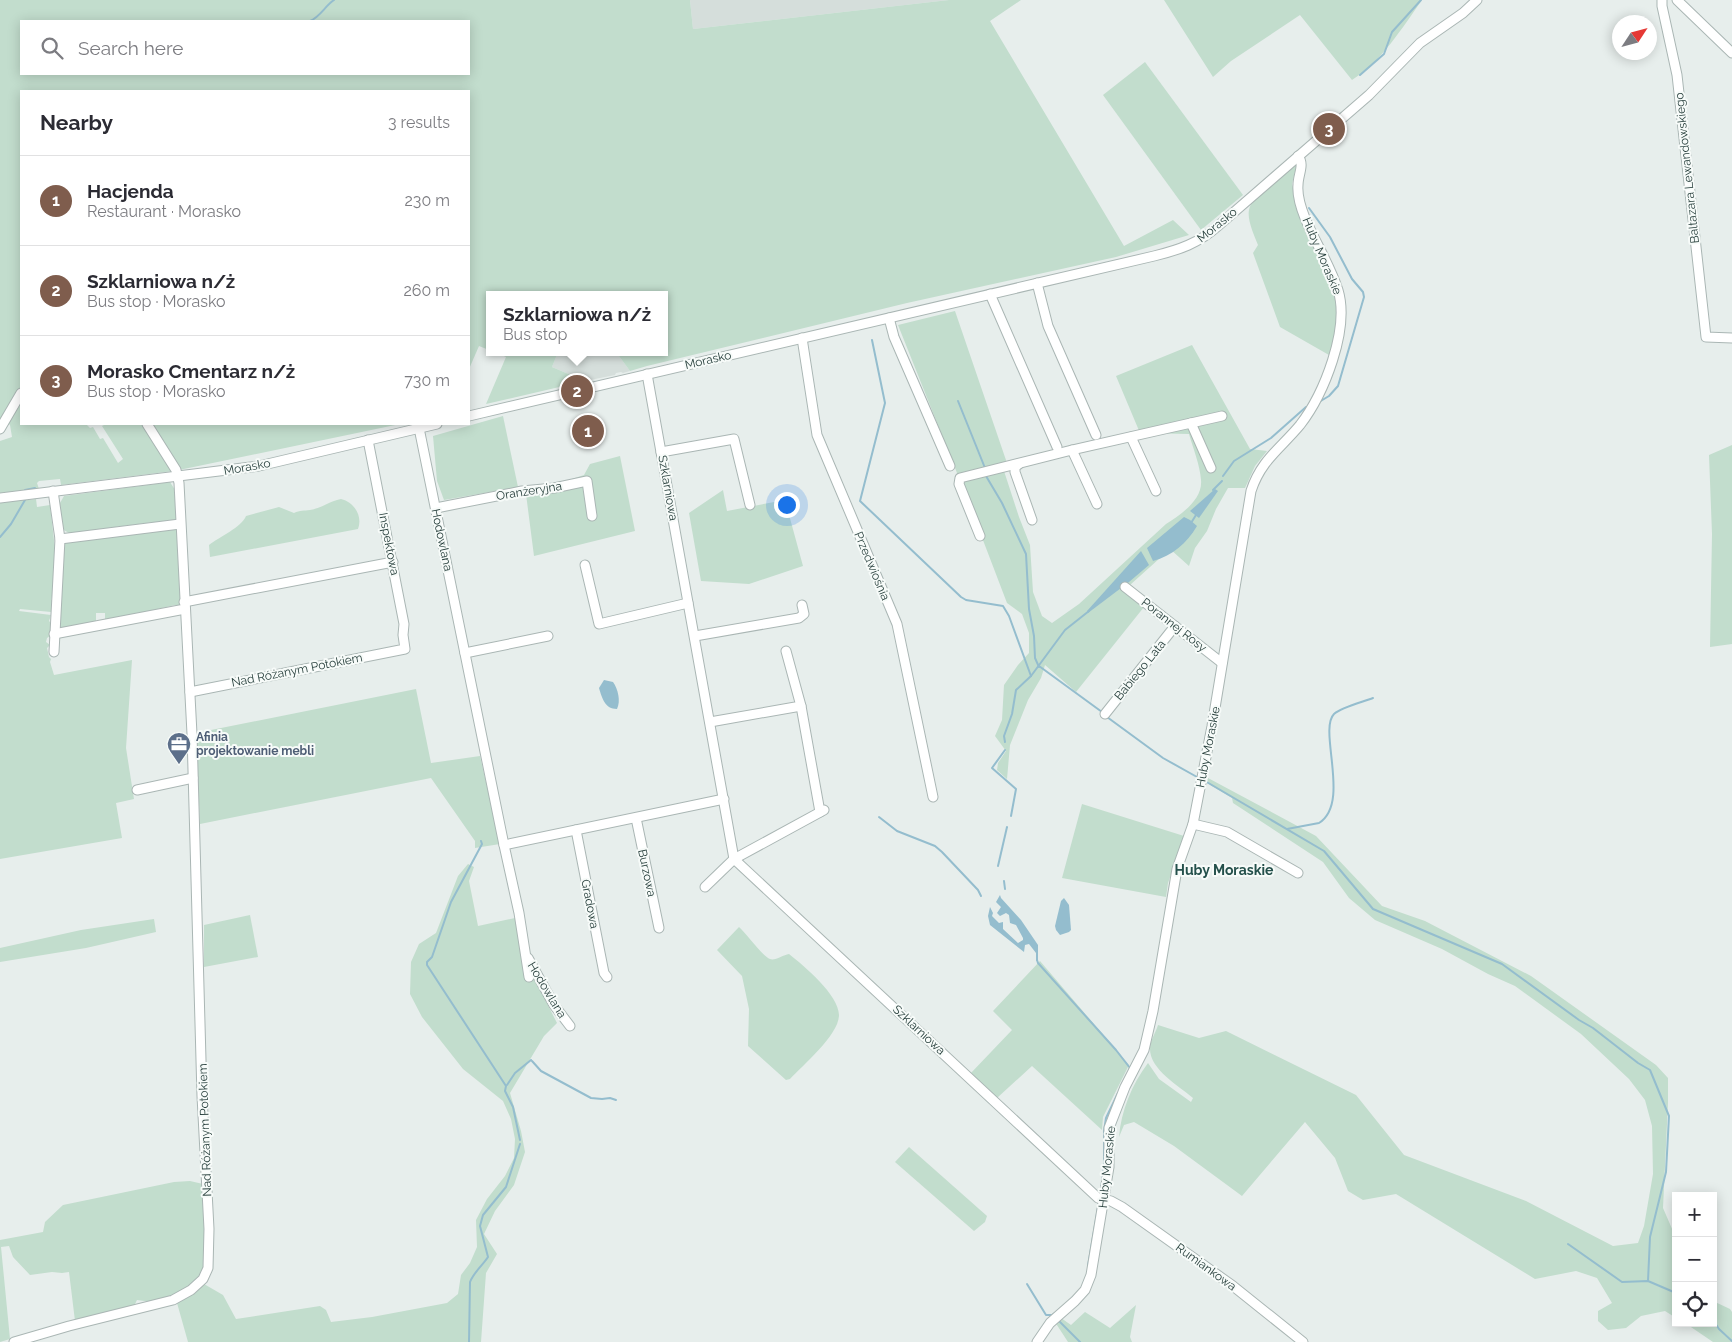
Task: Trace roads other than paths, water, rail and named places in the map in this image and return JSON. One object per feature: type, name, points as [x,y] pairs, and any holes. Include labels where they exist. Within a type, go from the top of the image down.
[{"type":"street","name":"Morasko","points":[[470,416],[1164,254],[1196,242],[1218,226],[1369,95],[1420,43],[1463,13],[1476,0]]},
{"type":"street","name":"Baltazara Lewandowskiego","points":[[1662,0],[1677,75],[1706,336],[1732,338]]},
{"type":"street","points":[[1678,0],[1732,52]]},
{"type":"street","name":"Huby Moraskie","points":[[1037,1342],[1050,1323],[1085,1290],[1090,1275],[1109,1167],[1109,1128],[1125,1087],[1144,1050],[1153,1011],[1177,869],[1193,824],[1212,726],[1251,491],[1255,477],[1262,466],[1305,419],[1331,365],[1340,334],[1342,310],[1340,299],[1334,280],[1303,213],[1298,193],[1302,165],[1298,156]]},
{"type":"street","points":[[1037,283],[1048,326],[1096,435]]},
{"type":"street","points":[[990,294],[1057,447]]},
{"type":"street","points":[[888,318],[894,337],[950,466]]},
{"type":"street","name":"Przedwiośnia","points":[[802,338],[818,435],[897,624],[934,797]]},
{"type":"street","name":"Szklarniowa","points":[[647,374],[734,859],[1098,1198],[1104,1200]]},
{"type":"street","points":[[0,429],[20,395]]},
{"type":"street","points":[[980,536],[959,480],[960,478],[1222,416]]},
{"type":"street","points":[[1191,424],[1211,468]]},
{"type":"street","points":[[148,425],[178,476]]},
{"type":"street","name":"Morasko","points":[[0,498],[259,466],[432,425]]},
{"type":"street","name":"Hodowlana","points":[[419,428],[519,913],[529,976]]},
{"type":"street","points":[[1131,437],[1156,491]]},
{"type":"street","points":[[661,452],[734,439],[750,505]]},
{"type":"street","name":"Inspektowa","points":[[368,440],[404,624],[405,649]]},
{"type":"street","points":[[1072,450],[1097,504]]},
{"type":"street","points":[[1019,464],[1015,467],[1015,472],[1032,520]]},
{"type":"street","name":"Nad Różanym Potokiem","points":[[14,1342],[172,1300],[191,1290],[203,1279],[208,1268],[209,1230],[202,1096],[194,778],[178,476]]},
{"type":"street","name":"Oranżeryjna","points":[[436,508],[522,491],[554,488],[587,481],[592,516]]},
{"type":"street","points":[[53,491],[60,539],[54,652]]},
{"type":"street","points":[[60,539],[180,524]]},
{"type":"street","points":[[54,634],[393,562]]},
{"type":"street","points":[[585,565],[599,624],[688,603]]},
{"type":"street","name":"Porannej Rosy","points":[[1125,587],[1222,663]]},
{"type":"street","points":[[695,636],[799,618],[804,614],[802,604]]},
{"type":"street","name":"Babiego Lata","points":[[1105,714],[1175,626]]},
{"type":"street","points":[[465,653],[548,636]]},
{"type":"street","name":"Nad Różanym Potokiem","points":[[190,692],[405,649]]},
{"type":"street","points":[[705,887],[734,859],[822,811],[802,706],[786,651]]},
{"type":"street","points":[[710,722],[802,706]]},
{"type":"street","points":[[137,790],[194,778]]},
{"type":"street","points":[[504,845],[724,799]]},
{"type":"street","name":"Burzowa","points":[[636,818],[659,928]]},
{"type":"street","points":[[1193,824],[1227,832],[1298,873]]},
{"type":"street","name":"Gradowa","points":[[576,830],[604,973],[607,977]]},
{"type":"street","name":"Hodowlana","points":[[526,953],[554,1005],[570,1026]]},
{"type":"street","name":"Rumiankowa","points":[[1104,1200],[1111,1201],[1122,1207],[1233,1286],[1304,1342]]},
{"type":"water","points":[[1215,489],[1218,491],[1199,518],[1190,511]]},
{"type":"water","points":[[1184,517],[1197,526],[1193,532],[1173,552],[1153,561],[1147,548]]},
{"type":"water","points":[[1141,551],[1149,565],[1088,613],[1087,611]]},
{"type":"water","points":[[604,680],[613,682],[616,688],[619,699],[617,709],[607,705],[603,699],[599,688]]},
{"type":"water","points":[[1000,895],[1021,920],[1038,945],[1038,960],[1036,961],[1036,953],[1029,944],[1025,945],[1024,952],[990,925],[988,916],[990,907],[993,913],[992,916],[999,923],[1003,922],[1003,929],[1018,943],[1023,940],[1016,925],[1010,923],[1009,915],[1006,913],[1000,916],[997,913],[1001,907],[996,902]]},
{"type":"water","points":[[1064,898],[1069,905],[1071,930],[1060,935],[1055,926],[1061,901]]},
{"type":"waterway","points":[[312,20],[334,0]]},
{"type":"waterway","points":[[1360,75],[1384,54],[1392,32],[1421,0]]},
{"type":"waterway","points":[[1309,208],[1330,237],[1352,279],[1363,292],[1364,297],[1338,386],[1329,396],[1319,402]]},
{"type":"waterway","points":[[872,340],[885,403],[860,501],[961,597],[966,600],[1003,606],[1009,616],[1031,676]]},
{"type":"waterway","points":[[958,401],[985,468]]},
{"type":"waterway","points":[[1223,476],[1234,461],[1271,438],[1306,407]]},
{"type":"waterway","points":[[986,476],[1002,503],[1026,554],[1029,609],[1034,636],[1035,658],[1039,667]]},
{"type":"waterway","points":[[1213,490],[1222,481]]},
{"type":"waterway","points":[[25,490],[35,488]]},
{"type":"waterway","points":[[0,537],[11,524],[25,500]]},
{"type":"waterway","points":[[1191,523],[1196,515]]},
{"type":"waterway","points":[[1005,742],[1004,736],[1012,714],[1016,690],[1031,676],[1065,630],[1089,611]]},
{"type":"waterway","points":[[1039,666],[1102,712]]},
{"type":"waterway","points":[[1287,829],[1319,823],[1328,813],[1333,800],[1334,784],[1329,735],[1330,722],[1338,711],[1373,698]]},
{"type":"waterway","points":[[1107,717],[1163,758],[1197,777]]},
{"type":"waterway","points":[[1005,750],[992,768],[1016,789],[1011,816]]},
{"type":"waterway","points":[[1205,781],[1324,851],[1373,909],[1502,964],[1650,1070],[1669,1116],[1666,1172],[1650,1237],[1648,1281]]},
{"type":"waterway","points":[[879,817],[897,831],[935,846],[978,890],[981,896]]},
{"type":"waterway","points":[[998,866],[1007,827]]},
{"type":"waterway","points":[[481,841],[482,844],[451,902],[432,957],[427,962],[427,965],[506,1086],[505,1091],[513,1107],[520,1140]]},
{"type":"waterway","points":[[1004,881],[1005,889]]},
{"type":"waterway","points":[[1037,960],[1116,1050],[1130,1068],[1129,1070]]},
{"type":"waterway","points":[[507,1085],[515,1073],[531,1060]]},
{"type":"waterway","points":[[532,1061],[541,1071],[591,1098],[610,1098],[616,1100]]},
{"type":"waterway","points":[[1101,1190],[1106,1118],[1118,1093]]},
{"type":"waterway","points":[[469,1342],[470,1282],[488,1257],[480,1226],[483,1215],[506,1187],[520,1144]]},
{"type":"waterway","points":[[1088,1266],[1099,1202]]},
{"type":"waterway","points":[[1568,1244],[1622,1282],[1648,1281],[1672,1291]]},
{"type":"waterway","points":[[1027,1284],[1046,1315],[1055,1313]]},
{"type":"waterway","points":[[1058,1320],[1080,1342]]},
{"type":"waterway","points":[[1717,1326],[1732,1341]]},
{"type":"place","name":"Morasko Cmentarz n/ż","points":[[1329,129]]},
{"type":"place","name":"Szklarniowa n/ż","points":[[577,391]]},
{"type":"place","name":"Hacjenda","points":[[588,431]]},
{"type":"place","name":"Afinia projektowanie mebli","points":[[179,765]]},
{"type":"district","name":"Huby Moraskie","points":[[1224,870]]}]
